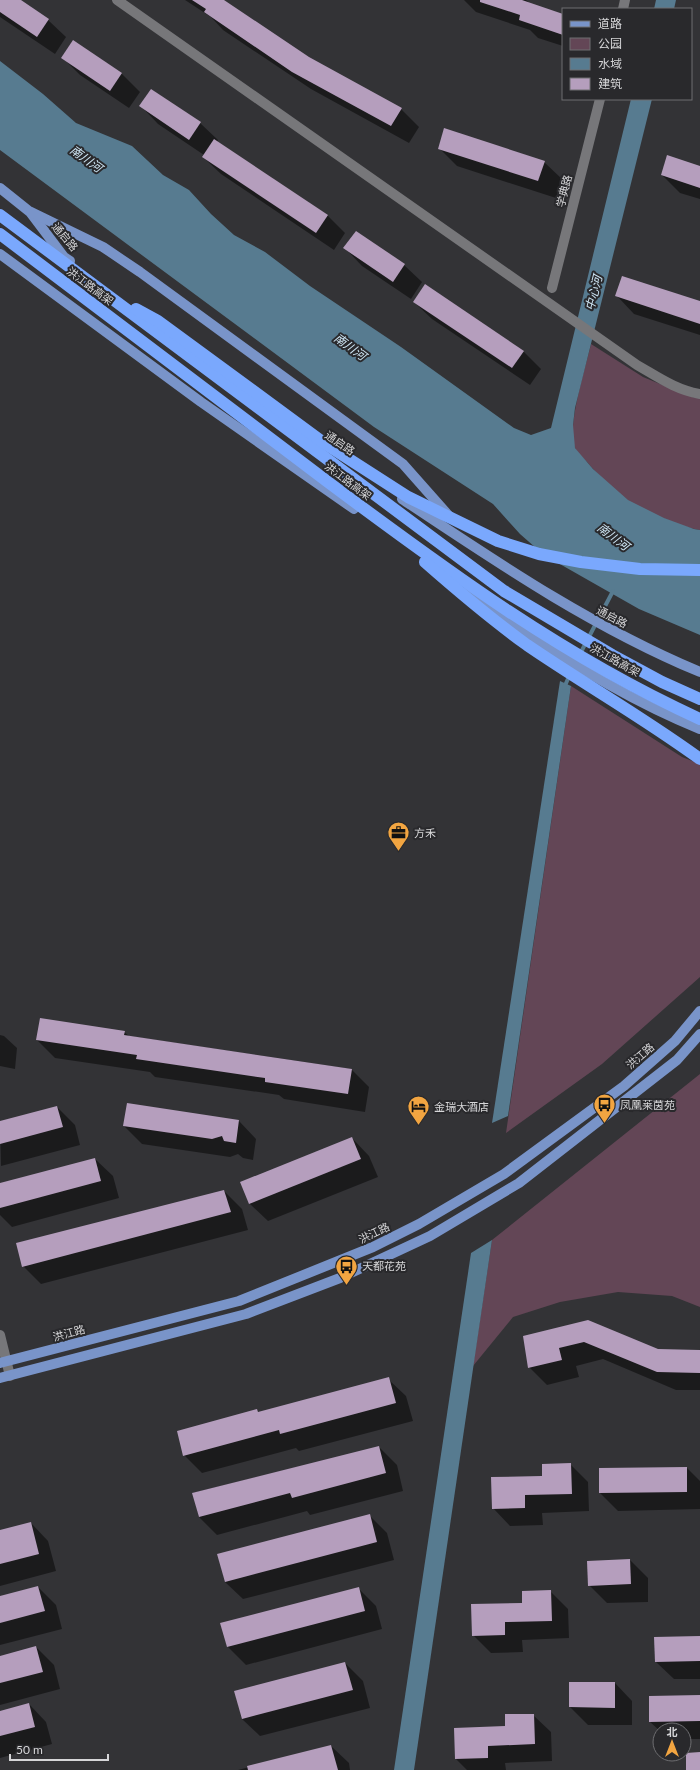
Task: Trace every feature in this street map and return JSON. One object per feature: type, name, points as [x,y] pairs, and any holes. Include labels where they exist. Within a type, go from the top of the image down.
[{"type":"highway","name":"洪江路高架","points":[[0,215],[504,591],[612,655],[700,699]]},
{"type":"highway","name":"洪江路高架","points":[[0,234],[364,510],[532,628],[606,671],[700,719]]},
{"type":"highway","points":[[95,287],[158,321],[324,443],[402,493],[498,541],[539,554],[581,562],[640,570],[700,570]]},
{"type":"highway","points":[[364,510],[480,611],[528,645],[639,716],[700,759]]},
{"type":"main road","name":"通启路","points":[[0,188],[30,212],[64,257],[270,411],[536,588],[607,628],[700,672]]},
{"type":"main road","points":[[30,212],[103,246],[403,464],[469,539],[502,565]]},
{"type":"main road","points":[[0,254],[201,402],[357,510],[504,618],[606,682],[700,729]]},
{"type":"main road","name":"洪江路","points":[[3,1362],[239,1301],[373,1247],[419,1224],[504,1174],[624,1086],[675,1042],[700,1012]]},
{"type":"main road","points":[[0,1378],[246,1314],[340,1278],[430,1236],[519,1183],[677,1060],[700,1034]]},
{"type":"street","points":[[117,0],[637,365],[668,384],[686,392],[700,394]]},
{"type":"street","name":"学典路","points":[[552,288],[600,100]]},
{"type":"street","points":[[0,1335],[3,1362],[10,1376]]},
{"type":"green space","points":[[591,344],[643,377],[692,397],[700,398],[700,530],[693,529],[663,518],[642,509],[627,500],[611,487],[576,450],[573,439],[573,427],[581,382]]},
{"type":"green space","points":[[571,686],[682,757],[700,764],[700,977],[602,1064],[506,1133]]},
{"type":"green space","points":[[700,1074],[700,1307],[672,1296],[618,1292],[560,1302],[513,1317],[473,1366],[492,1240]]},
{"type":"water","points":[[656,0],[676,0],[674,8],[654,8]]},
{"type":"water","points":[[0,61],[43,94],[76,123],[132,146],[163,175],[189,190],[211,214],[234,235],[265,252],[310,286],[401,347],[514,428],[531,435],[551,428],[631,100],[652,100],[575,408],[573,425],[575,448],[593,469],[628,500],[664,518],[700,530],[700,635],[639,609],[544,555],[520,534],[493,504],[374,427],[0,150]]},
{"type":"water","points":[[560,681],[571,686],[508,1116],[492,1123]]},
{"type":"water","points":[[492,1240],[414,1770],[394,1770],[471,1253]]},
{"type":"building","points":[[0,0],[21,0],[49,19],[37,37],[0,12]]},
{"type":"building","points":[[192,0],[224,0],[309,57],[402,108],[391,126],[292,72],[204,12],[206,9]]},
{"type":"building","points":[[480,0],[522,0],[562,14],[562,35],[519,20],[520,15],[480,2]]},
{"type":"building","points":[[73,40],[122,73],[110,91],[61,58]]},
{"type":"building","points":[[151,89],[201,122],[189,140],[139,106]]},
{"type":"building","points":[[444,128],[545,161],[538,181],[438,149]]},
{"type":"building","points":[[214,139],[328,215],[316,233],[202,157]]},
{"type":"building","points":[[667,155],[700,166],[700,188],[661,175]]},
{"type":"building","points":[[356,231],[405,264],[393,282],[343,248]]},
{"type":"building","points":[[622,276],[700,301],[700,324],[615,296]]},
{"type":"building","points":[[425,284],[524,351],[512,368],[413,302]]},
{"type":"building","points":[[40,1018],[125,1031],[124,1035],[352,1069],[348,1094],[265,1082],[265,1078],[136,1059],[137,1055],[36,1040]]},
{"type":"building","points":[[127,1103],[239,1120],[236,1143],[224,1141],[222,1136],[212,1139],[123,1126]]},
{"type":"building","points":[[57,1106],[63,1127],[0,1144],[0,1121]]},
{"type":"building","points":[[352,1137],[361,1159],[249,1204],[240,1182]]},
{"type":"building","points":[[95,1158],[101,1181],[0,1208],[0,1183]]},
{"type":"building","points":[[224,1190],[231,1212],[22,1267],[16,1243]]},
{"type":"building","points":[[588,1320],[658,1349],[700,1350],[700,1373],[657,1372],[584,1342],[559,1348],[562,1360],[528,1368],[523,1336]]},
{"type":"building","points":[[389,1377],[396,1403],[280,1434],[279,1430],[183,1456],[177,1431],[257,1409],[258,1412]]},
{"type":"building","points":[[379,1446],[386,1473],[292,1498],[290,1493],[199,1517],[192,1493]]},
{"type":"building","points":[[571,1463],[572,1494],[525,1495],[525,1508],[492,1509],[491,1477],[542,1476],[542,1464]]},
{"type":"building","points":[[687,1467],[687,1492],[599,1493],[599,1468]]},
{"type":"building","points":[[370,1514],[377,1542],[225,1582],[217,1554]]},
{"type":"building","points":[[31,1522],[39,1554],[0,1564],[0,1530]]},
{"type":"building","points":[[630,1559],[631,1584],[588,1586],[587,1561]]},
{"type":"building","points":[[38,1586],[45,1611],[0,1623],[0,1596]]},
{"type":"building","points":[[359,1587],[365,1611],[227,1647],[220,1623]]},
{"type":"building","points":[[551,1590],[552,1621],[505,1622],[505,1635],[472,1636],[471,1604],[522,1603],[522,1591]]},
{"type":"building","points":[[700,1636],[700,1661],[655,1662],[654,1637]]},
{"type":"building","points":[[36,1646],[43,1672],[0,1683],[0,1656]]},
{"type":"building","points":[[345,1662],[353,1690],[242,1719],[234,1691]]},
{"type":"building","points":[[569,1682],[615,1682],[615,1708],[569,1707]]},
{"type":"building","points":[[700,1695],[700,1721],[649,1722],[649,1696]]},
{"type":"building","points":[[29,1703],[35,1727],[0,1736],[0,1711]]},
{"type":"building","points":[[505,1714],[534,1714],[535,1744],[488,1746],[488,1758],[455,1759],[454,1728],[505,1726]]},
{"type":"building","points":[[331,1745],[338,1770],[248,1770],[247,1766]]},
{"type":"building","points":[[700,1752],[700,1770],[686,1770],[686,1762],[692,1762],[692,1753]]},
{"type":"waterway","points":[[580,654],[613,591]]},
{"type":"waterway","points":[[564,688],[570,674]]},
{"type":"place","name":"方禾","points":[[399,852]]},
{"type":"place","name":"凤凰莱茵苑","points":[[604,1124]]},
{"type":"place","name":"金瑞大酒店","points":[[419,1126]]},
{"type":"place","name":"天都花苑","points":[[347,1286]]},
{"type":"water label","name":"南川河","points":[[86,159]]},
{"type":"water label","name":"中心河","points":[[594,293]]},
{"type":"water label","name":"南川河","points":[[350,347]]},
{"type":"water label","name":"南川河","points":[[613,537]]}]
